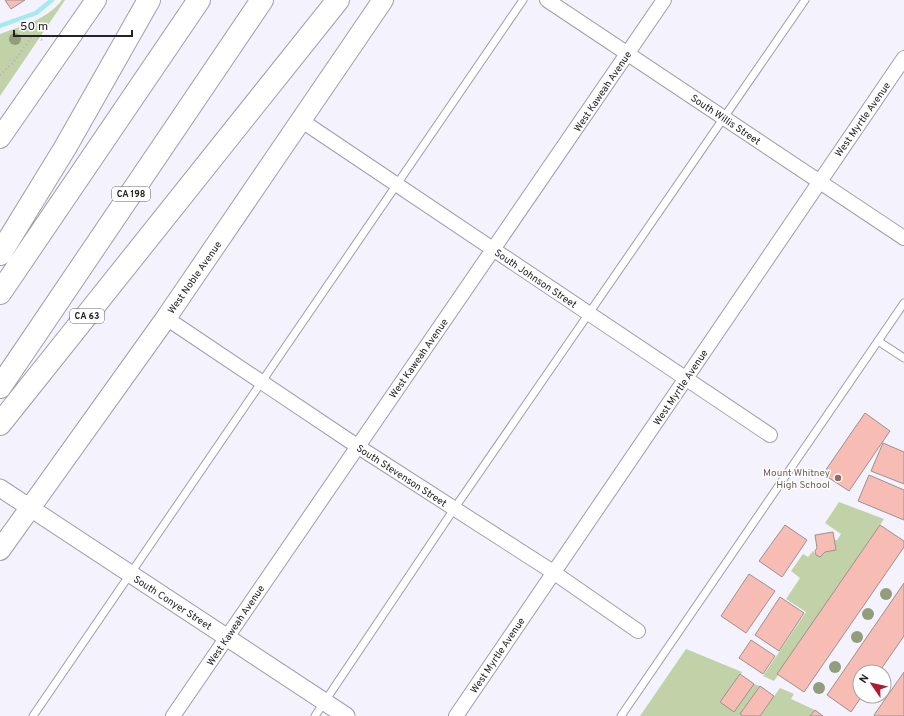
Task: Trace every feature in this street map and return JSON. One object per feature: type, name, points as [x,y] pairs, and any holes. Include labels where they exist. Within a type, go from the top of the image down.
[{"type":"highway","points":[[0,254],[65,148],[149,0]]},
{"type":"highway","points":[[0,293],[199,0]]},
{"type":"highway","name":"CA 198","points":[[0,387],[262,0]]},
{"type":"highway","name":"CA 63","points":[[0,424],[338,0]]},
{"type":"main road","points":[[0,138],[96,0]]},
{"type":"main road","name":"West Noble Avenue","points":[[0,550],[29,507],[166,318],[302,121],[383,0]]},
{"type":"street","name":"South Willis Street","points":[[547,0],[904,238]]},
{"type":"street","name":"West Kaweah Avenue","points":[[173,716],[664,0]]},
{"type":"street","name":"West Myrtle Avenue","points":[[456,716],[904,58]]},
{"type":"street","name":"South Johnson Street","points":[[302,121],[770,435]]},
{"type":"street","name":"South Stevenson Street","points":[[166,318],[357,446],[553,572],[638,631]]},
{"type":"street","name":"South Conyer Street","points":[[0,488],[346,716]]},
{"type":"lane","points":[[33,716],[523,0]]},
{"type":"lane","points":[[315,716],[454,509],[805,0]]},
{"type":"lane","points":[[621,716],[904,303]]},
{"type":"lane","points":[[878,341],[904,358]]},
{"type":"path","points":[[0,74],[13,63],[31,38],[34,36],[42,40]]},
{"type":"green space","points":[[62,0],[65,0],[0,96],[0,34],[26,25],[42,17],[56,7]]},
{"type":"green space","points":[[839,502],[884,519],[774,681],[763,676],[806,612],[786,599],[800,578],[791,571],[803,554],[808,557],[813,551],[820,557],[825,552],[836,550],[834,540],[837,540],[841,534],[825,523]]},
{"type":"green space","points":[[686,649],[742,672],[720,702],[754,684],[760,686],[740,714],[743,716],[640,716]]},
{"type":"green space","points":[[780,688],[794,694],[791,699],[815,710],[810,716],[760,716]]},
{"type":"building","points":[[5,0],[25,0],[11,9]]},
{"type":"building","points":[[865,413],[890,431],[849,491],[823,474]]},
{"type":"building","points":[[883,443],[904,452],[904,484],[871,471]]},
{"type":"building","points":[[869,475],[904,490],[904,520],[858,501]]},
{"type":"building","points":[[785,525],[807,540],[782,577],[759,561]]},
{"type":"building","points":[[880,525],[904,541],[904,547],[804,692],[777,674]]},
{"type":"building","points":[[833,532],[836,550],[825,552],[820,557],[816,555],[815,551],[817,548],[815,535]]},
{"type":"building","points":[[749,574],[775,591],[746,633],[721,616]]},
{"type":"building","points":[[904,583],[904,636],[885,664],[852,664],[852,704],[856,704],[851,712],[827,695]]},
{"type":"building","points":[[780,597],[804,613],[779,651],[755,635]]},
{"type":"building","points":[[751,640],[775,656],[763,674],[739,658]]},
{"type":"building","points":[[904,672],[904,716],[875,716],[874,715],[882,704],[892,704],[892,689]]},
{"type":"building","points":[[740,674],[754,684],[734,712],[720,702]]},
{"type":"building","points":[[760,686],[774,696],[760,716],[743,716],[740,714]]},
{"type":"building","points":[[815,710],[823,716],[810,716]]},
{"type":"waterway","points":[[0,26],[36,13],[52,0]]},
{"type":"place","name":"Mount Whitney High School","points":[[838,478]]}]
